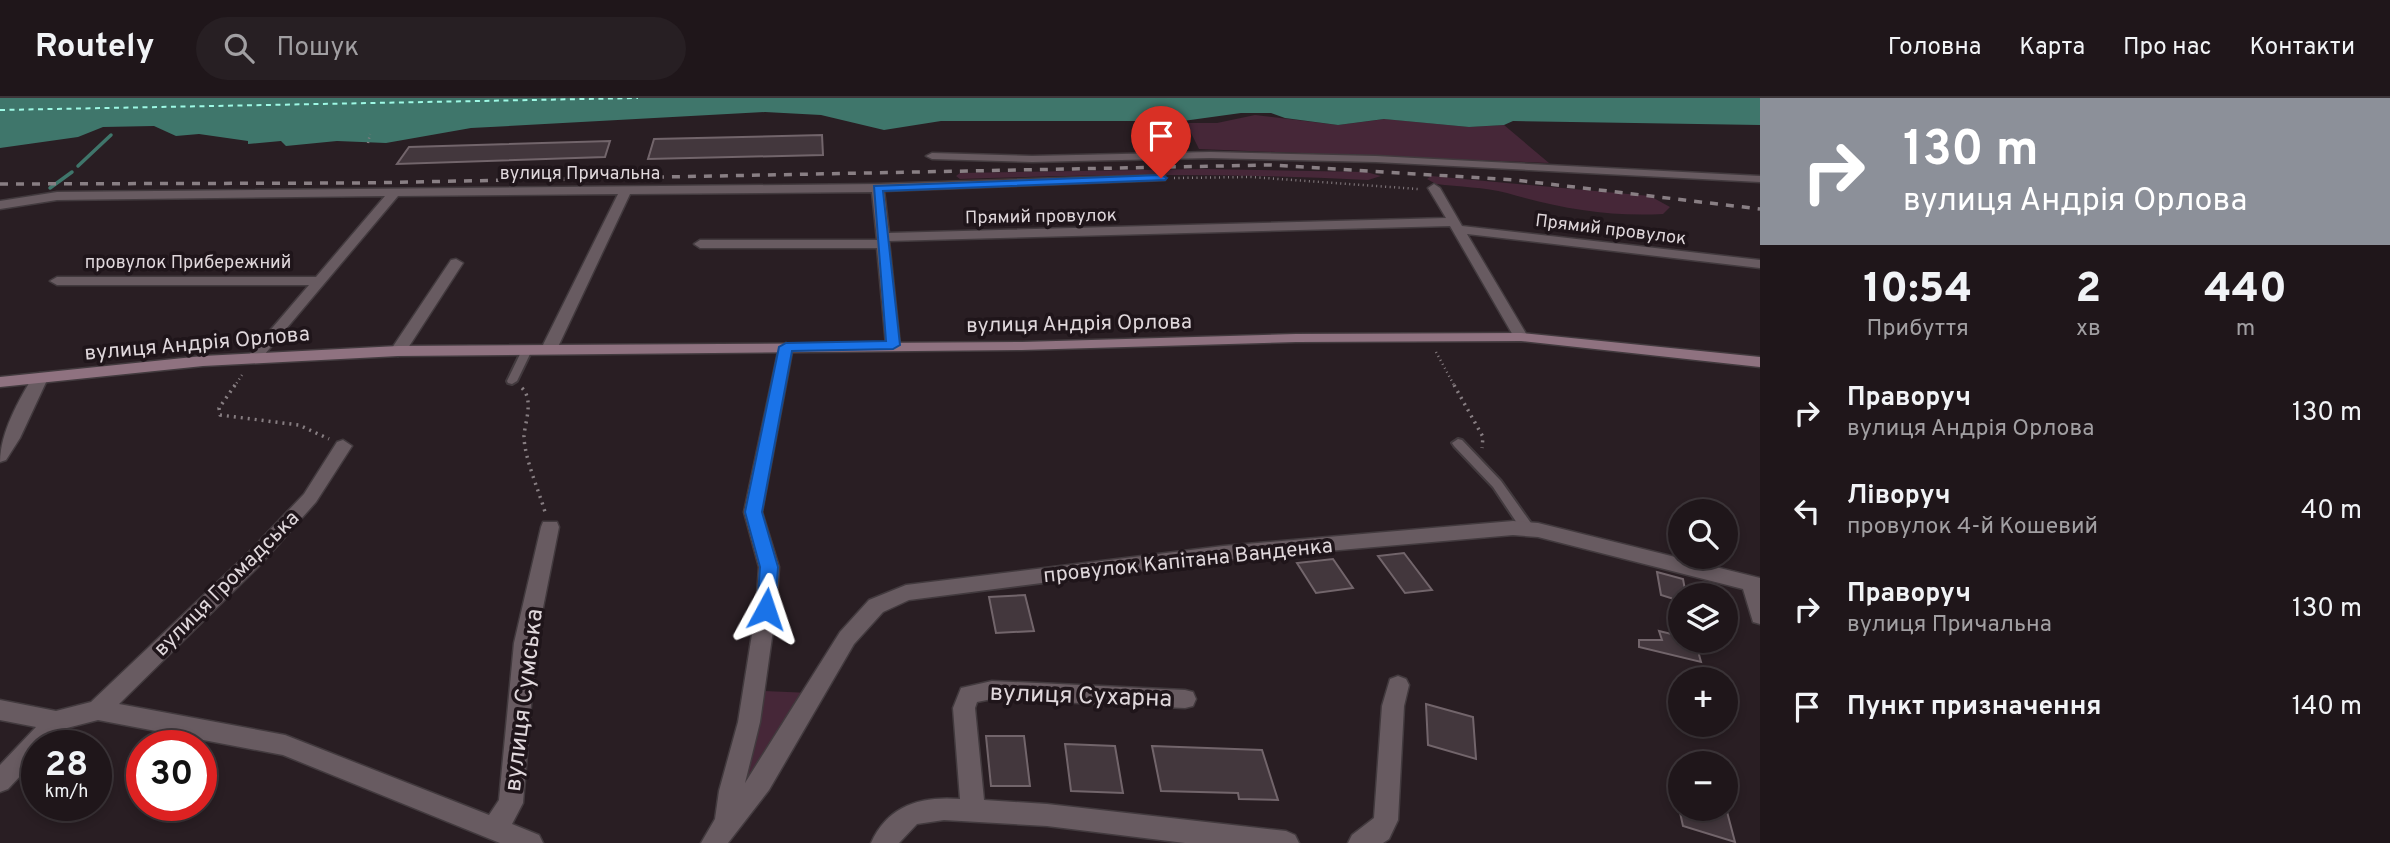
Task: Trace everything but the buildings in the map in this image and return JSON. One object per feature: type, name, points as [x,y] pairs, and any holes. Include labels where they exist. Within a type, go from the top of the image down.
[{"type":"street","points":[[932,156],[1251,156],[1760,179]]},
{"type":"street","name":"вулиця Причальна","points":[[1,206],[46,196],[878,188],[1161,178]]},
{"type":"street","points":[[878,188],[893,345]]},
{"type":"street","points":[[1434,190],[1521,337]]},
{"type":"street","points":[[549,349],[625,191]]},
{"type":"street","points":[[254,358],[395,192]]},
{"type":"street","name":"Прямий провулок","points":[[701,244],[1456,226],[1760,264]]},
{"type":"street","points":[[398,351],[456,263]]},
{"type":"street","name":"провулок Прибережний","points":[[57,281],[319,281]]},
{"type":"street","name":"вулиця Андрія Орлова","points":[[0,382],[254,358],[398,351],[1035,345],[1427,337],[1521,337],[1760,362]]},
{"type":"street","points":[[727,823],[731,791],[749,722],[766,609],[769,567],[753,512],[786,347]]},
{"type":"street","points":[[0,456],[12,442],[24,405],[40,378]]},
{"type":"street","name":"вулиця Громадська","points":[[98,710],[255,558],[310,498],[343,446]]},
{"type":"street","name":"вулиця Сумська","points":[[495,828],[511,803],[525,643],[550,527]]},
{"type":"street","name":"провулок Капітана Ванденка","points":[[714,843],[761,782],[847,638],[863,617],[889,599],[906,593],[1223,554],[1528,529],[1756,585]]},
{"type":"street","points":[[1756,585],[1760,616]]},
{"type":"street","points":[[1361,843],[1381,831],[1386,820],[1393,706],[1398,685]]},
{"type":"street","name":"вулиця Сухарна","points":[[973,810],[964,708],[969,695],[992,690],[1185,699]]},
{"type":"street","points":[[0,710],[56,721],[98,710],[285,746],[528,843]]},
{"type":"street","points":[[0,781],[56,721]]},
{"type":"street","points":[[884,843],[902,820],[912,813],[936,809],[1047,815],[1145,836],[1286,843]]},
{"type":"lane","points":[[513,381],[527,350]]},
{"type":"lane","points":[[1458,443],[1474,458],[1528,529]]},
{"type":"path","points":[[368,143],[370,134]]},
{"type":"path","points":[[1161,178],[1251,177],[1434,190]]},
{"type":"path","points":[[1427,337],[1483,437],[1482,447],[1474,458]]},
{"type":"path","points":[[254,358],[225,397],[219,408],[220,415],[299,425],[343,446]]},
{"type":"path","points":[[513,381],[526,392],[528,408],[524,439],[550,527]]},
{"type":"shaded area","points":[[0,98],[1760,98],[1760,125],[1513,121],[1504,125],[1469,127],[1384,119],[1338,125],[1285,118],[1271,113],[1241,113],[1183,121],[941,121],[884,130],[821,115],[765,112],[471,128],[386,143],[337,141],[286,146],[281,141],[248,144],[248,141],[199,134],[176,136],[154,126],[103,127],[78,137],[0,148]]},
{"type":"shaded area","points":[[1255,115],[1338,125],[1385,119],[1469,127],[1504,125],[1549,163],[1199,149],[1186,123],[1217,123]]},
{"type":"shaded area","points":[[1204,169],[1366,172],[1381,176],[1368,180],[1215,175],[960,179],[956,176],[960,173]]},
{"type":"shaded area","points":[[1431,176],[1650,196],[1670,207],[1663,214],[1643,215],[1584,210],[1498,191],[1436,184],[1427,179]]},
{"type":"shaded area","points":[[764,691],[811,693],[763,765],[741,788]]},
{"type":"waterway","points":[[78,166],[111,135]]},
{"type":"waterway","points":[[50,188],[72,172]]},
{"type":"ferry route","points":[[0,110],[638,98]]},
{"type":"railway","points":[[0,184],[361,183],[1270,165],[1515,180],[1760,209]]},
{"type":"route","points":[[766,609],[769,567],[759,541],[753,512],[786,347],[893,345],[878,188],[1161,178]]}]
